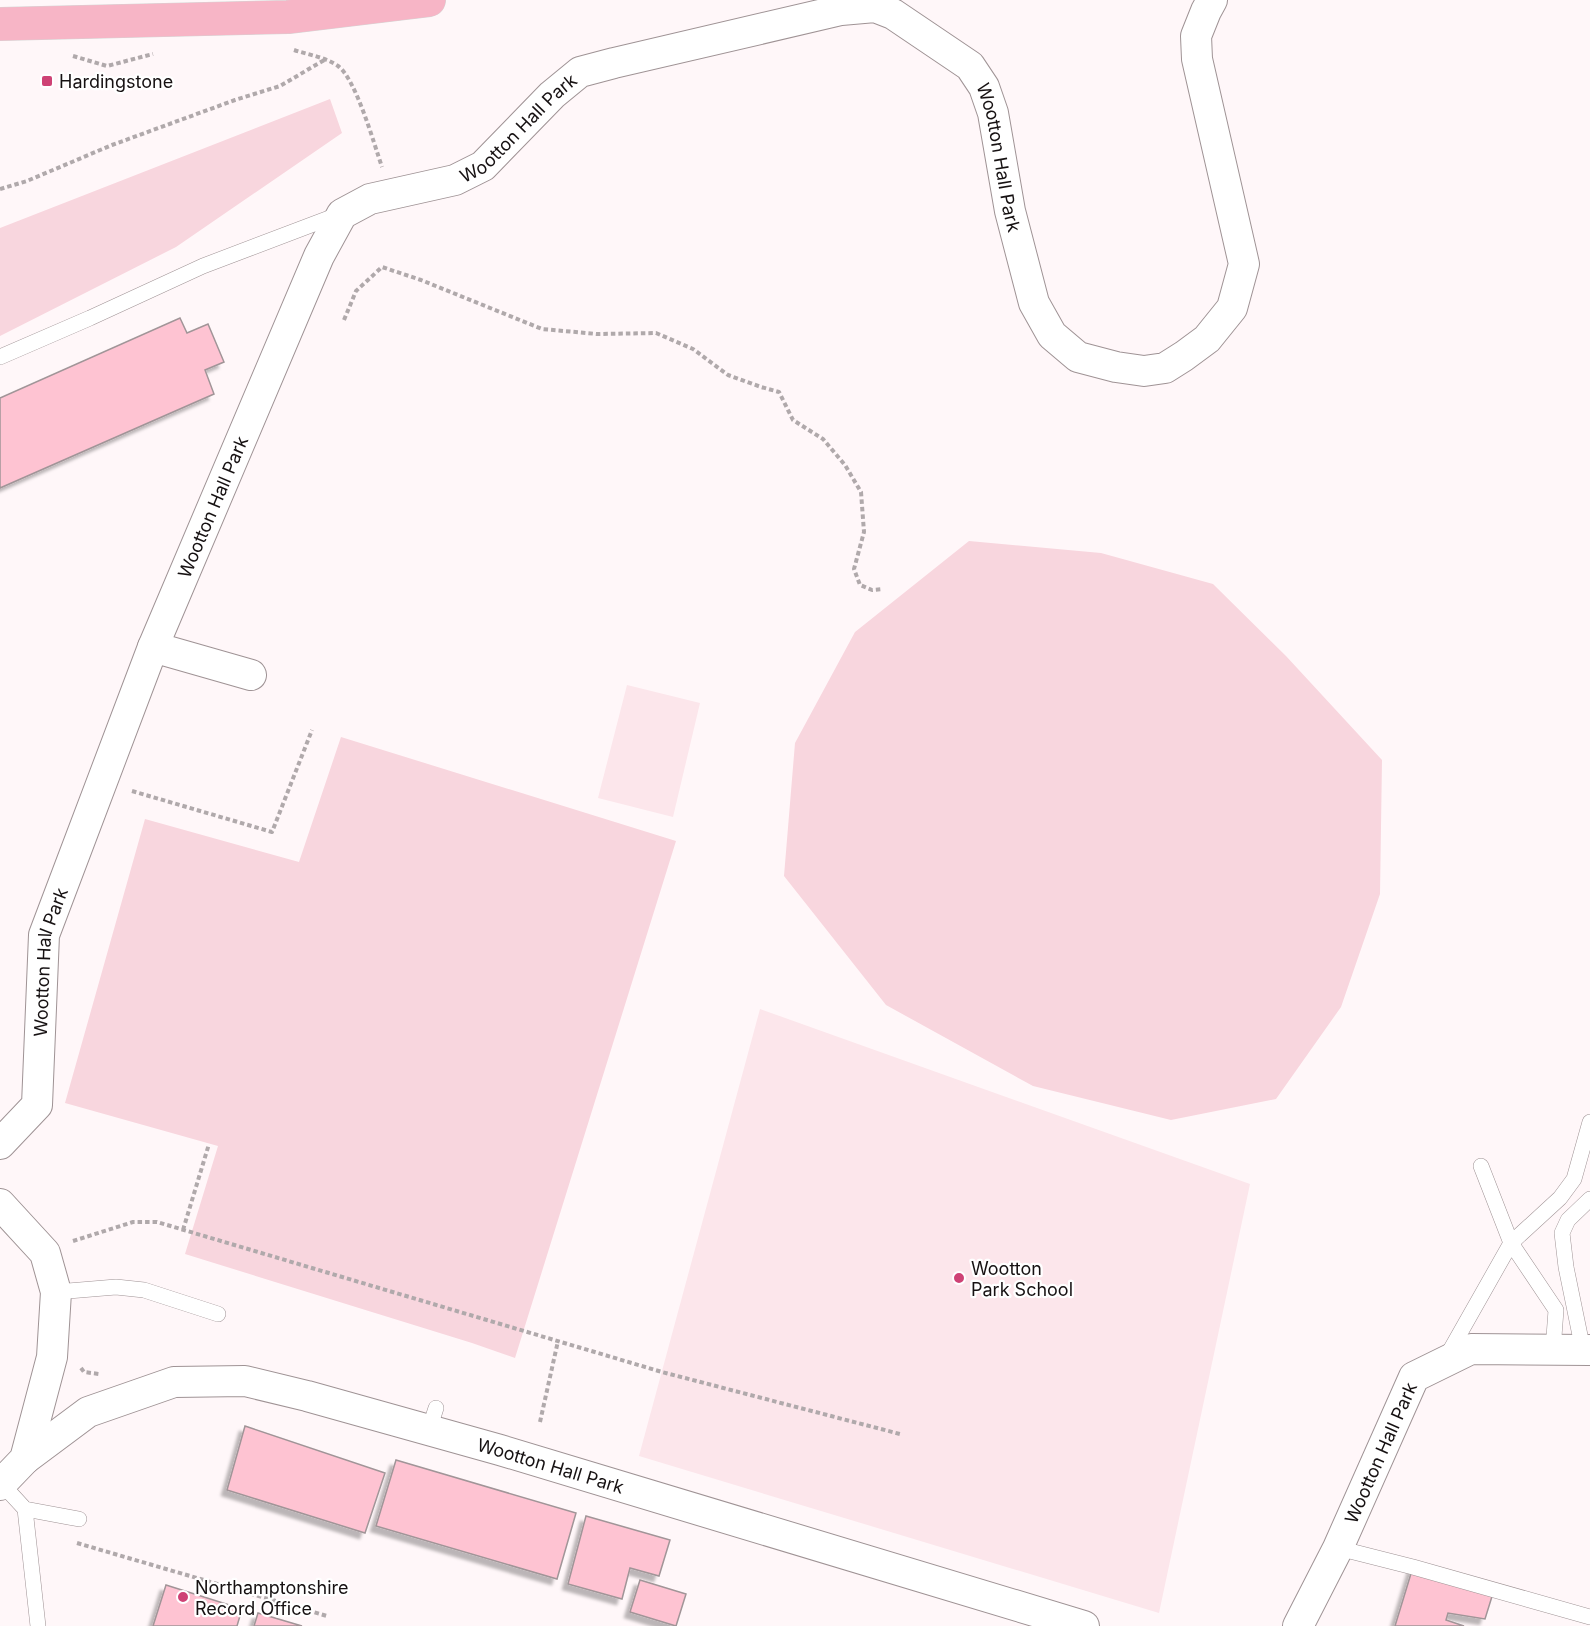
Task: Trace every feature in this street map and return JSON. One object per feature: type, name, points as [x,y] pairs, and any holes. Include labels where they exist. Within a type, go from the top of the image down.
[{"type":"highway","points":[[0,24],[288,17],[429,0]]},
{"type":"street","name":"Wootton Hall Park","points":[[0,1144],[37,1105],[44,935],[153,647],[319,255],[342,214],[370,200],[455,180],[483,166],[552,95],[580,72],[842,10],[875,8],[893,14],[970,66],[984,87],[993,113],[1010,211],[1034,303],[1052,335],[1078,357],[1116,367],[1144,371],[1165,368],[1207,339],[1232,308],[1244,264],[1197,59],[1196,36],[1212,0]]},
{"type":"street","points":[[153,647],[250,675]]},
{"type":"street","points":[[0,1204],[45,1253],[56,1292],[52,1357],[25,1459]]},
{"type":"street","name":"Wootton Hall Park","points":[[1298,1626],[1338,1548],[1414,1377],[1471,1349],[1586,1350]]},
{"type":"street","name":"Wootton Hall Park","points":[[1,1485],[25,1459],[88,1412],[174,1382],[245,1381],[307,1396],[433,1419],[500,1450],[1084,1626]]},
{"type":"lane","points":[[0,357],[203,266],[342,214]]},
{"type":"lane","points":[[1443,1363],[1511,1243],[1560,1198],[1574,1179],[1590,1122]]},
{"type":"lane","points":[[1481,1166],[1511,1243],[1556,1310],[1554,1350]]},
{"type":"lane","points":[[1586,1350],[1566,1267],[1562,1233],[1568,1220],[1590,1199]]},
{"type":"lane","points":[[56,1292],[116,1287],[144,1290],[218,1314]]},
{"type":"lane","points":[[1,1485],[25,1509],[79,1519]]},
{"type":"lane","points":[[25,1509],[38,1626]]},
{"type":"lane","points":[[1338,1548],[1590,1617]]},
{"type":"path","points":[[284,48],[326,59],[340,68],[356,93],[392,195]]},
{"type":"path","points":[[71,56],[107,66],[160,52]]},
{"type":"path","points":[[0,189],[27,181],[112,145],[280,86],[326,59]]},
{"type":"path","points":[[344,320],[356,291],[382,267],[421,280],[542,329],[597,334],[656,333],[693,349],[728,375],[779,392],[793,420],[823,439],[845,465],[861,492],[864,532],[854,569],[860,585],[872,590],[883,589]]},
{"type":"path","points":[[128,789],[272,832],[312,730]]},
{"type":"path","points":[[183,1230],[210,1144]]},
{"type":"path","points":[[64,1244],[134,1222],[157,1222],[662,1372],[900,1434]]},
{"type":"path","points":[[540,1422],[558,1341]]},
{"type":"path","points":[[73,1542],[327,1616]]},
{"type":"shaded area","points":[[330,99],[342,133],[176,247],[0,336],[0,228]]},
{"type":"shaded area","points":[[969,541],[1101,553],[1213,584],[1286,656],[1382,760],[1380,894],[1341,1007],[1276,1099],[1171,1120],[1033,1086],[886,1005],[784,876],[795,743],[855,632]]},
{"type":"shaded area","points":[[627,685],[700,703],[673,817],[598,798]]},
{"type":"shaded area","points":[[341,737],[676,841],[515,1358],[185,1254],[218,1146],[65,1103],[145,819],[299,862]]},
{"type":"shaded area","name":"Wootton Park School","points":[[760,1009],[1250,1184],[1159,1613],[639,1456]]},
{"type":"building","points":[[180,318],[187,333],[208,324],[224,362],[205,370],[214,394],[0,488],[0,398]]},
{"type":"building","points":[[245,1426],[385,1473],[365,1533],[227,1490]]},
{"type":"building","points":[[396,1460],[576,1513],[557,1579],[376,1526]]},
{"type":"building","points":[[586,1516],[670,1540],[659,1576],[630,1568],[622,1599],[568,1584]]},
{"type":"building","points":[[1413,1567],[1494,1590],[1485,1619],[1448,1613],[1446,1620],[1464,1626],[1395,1626]]},
{"type":"building","points":[[640,1580],[686,1594],[676,1626],[630,1612]]},
{"type":"building","name":"Northamptonshire Record Office","points":[[166,1585],[242,1609],[237,1626],[153,1626]]},
{"type":"building","name":"Northamptonshire Record Office","points":[[258,1613],[302,1626],[254,1626]]},
{"type":"place","name":"Hardingstone","points":[[47,81]]},
{"type":"place","name":"Wootton Park School","points":[[959,1278]]},
{"type":"place","name":"Northamptonshire Record Office","points":[[183,1597]]}]
